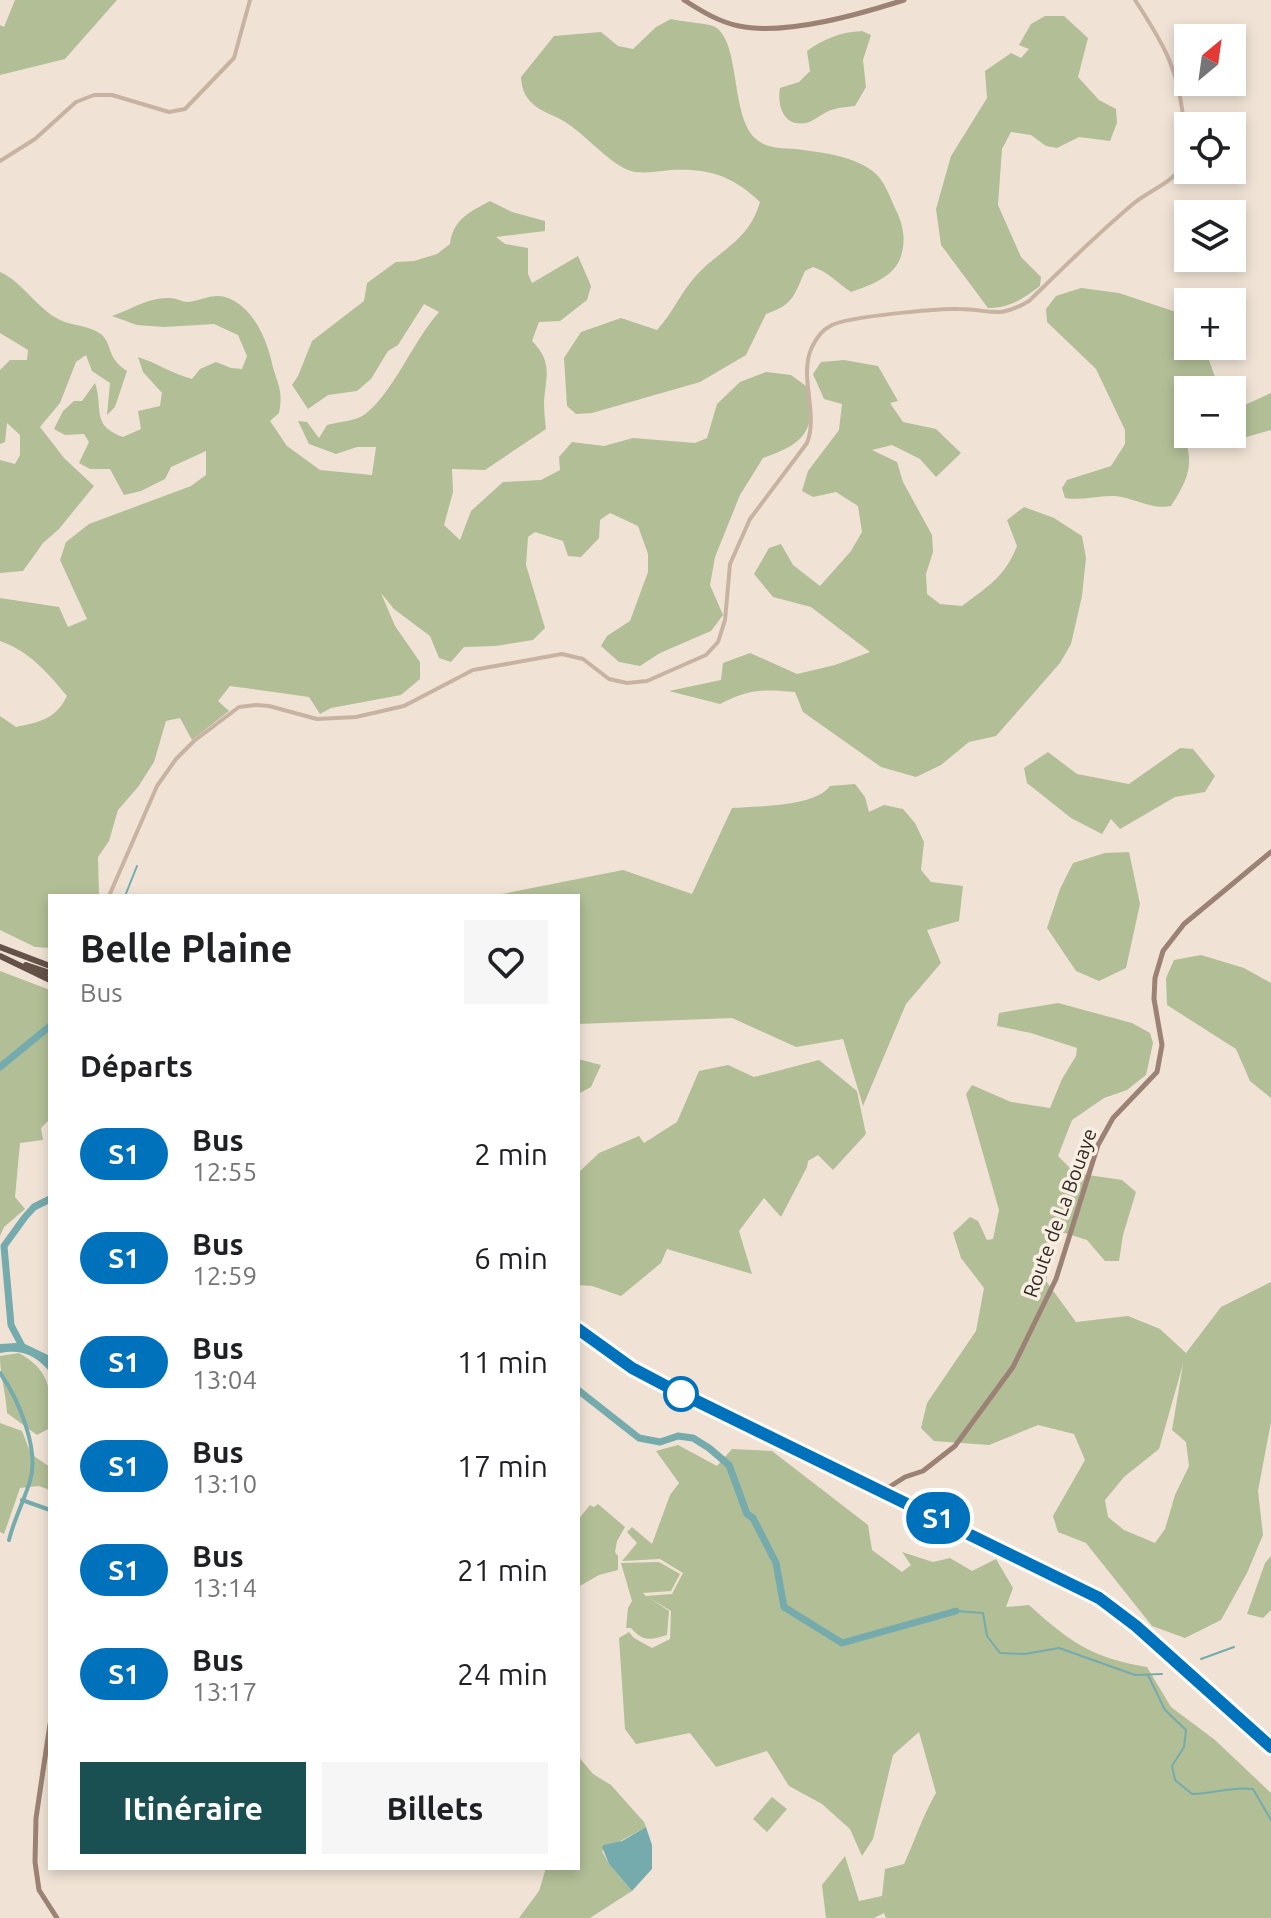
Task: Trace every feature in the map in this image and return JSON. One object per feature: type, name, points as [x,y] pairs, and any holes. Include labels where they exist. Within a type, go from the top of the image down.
[{"type":"highway","points":[[0,947],[48,962]]},
{"type":"highway","points":[[0,956],[48,972]]},
{"type":"highway","points":[[0,956],[48,979]]},
{"type":"highway","points":[[580,1331],[632,1368],[717,1412]]},
{"type":"highway","points":[[580,1331],[662,1388],[661,1396],[667,1391],[679,1394],[1099,1598],[1148,1636],[1271,1747]]},
{"type":"main road","points":[[684,0],[723,22],[752,28],[831,20],[904,0]]},
{"type":"main road","name":"Route de La Bouaye","points":[[883,1491],[932,1465],[955,1446],[1013,1367],[1056,1279],[1098,1145],[1113,1118],[1157,1072],[1162,1045],[1154,999],[1155,978],[1163,951],[1184,924],[1271,852]]},
{"type":"main road","points":[[48,1737],[36,1818],[35,1862],[39,1890],[57,1918]]},
{"type":"street","points":[[0,161],[35,139],[76,102],[94,95],[112,95],[169,112],[185,109],[234,58],[250,0]]},
{"type":"street","points":[[110,894],[157,786],[176,759],[194,741],[239,707],[269,706],[317,719],[369,715],[404,706],[473,670],[562,654],[583,659],[609,679],[636,683],[668,674],[712,650],[724,627],[728,575],[743,533],[807,443],[812,429],[808,368],[810,352],[822,331],[844,321],[962,308],[986,313],[1016,309],[1029,301],[1135,202],[1172,178],[1182,166],[1184,125],[1175,69],[1135,0]]},
{"type":"green space","points":[[15,0],[117,0],[65,59],[0,75],[0,25],[4,27]]},
{"type":"green space","points":[[1045,16],[1064,16],[1088,38],[1078,77],[1099,100],[1116,109],[1117,123],[1110,141],[1079,137],[1057,148],[1046,146],[1031,135],[1011,132],[1002,149],[998,205],[1021,257],[1041,277],[1040,286],[1016,302],[988,308],[941,245],[936,209],[951,156],[987,98],[985,71],[1011,53],[1021,58],[1029,49],[1019,45],[1031,24]]},
{"type":"green space","points":[[671,19],[713,26],[722,33],[728,45],[747,127],[759,142],[838,156],[859,163],[876,174],[900,219],[904,238],[902,252],[897,265],[886,276],[851,292],[819,269],[813,267],[805,271],[792,298],[782,307],[766,314],[746,355],[700,382],[592,413],[576,414],[567,406],[564,358],[581,332],[621,318],[657,330],[694,278],[748,227],[760,202],[730,180],[709,172],[628,170],[569,125],[530,101],[521,77],[554,36],[601,32],[618,46],[633,49],[656,27]]},
{"type":"green space","points":[[862,31],[871,35],[863,60],[866,87],[855,106],[831,110],[806,123],[792,122],[787,118],[781,108],[780,88],[799,82],[810,71],[807,51],[833,37]]},
{"type":"green space","points":[[490,201],[512,212],[545,221],[545,231],[496,237],[505,244],[528,248],[528,274],[532,283],[578,256],[591,286],[587,300],[560,321],[539,322],[532,341],[546,363],[546,429],[485,470],[452,469],[453,492],[444,525],[460,540],[471,511],[503,482],[541,480],[560,470],[559,457],[572,442],[604,446],[633,438],[695,443],[707,438],[717,404],[740,382],[766,372],[791,375],[810,389],[810,416],[803,435],[788,448],[763,458],[740,495],[715,557],[710,585],[723,615],[711,631],[660,653],[640,666],[619,662],[601,646],[607,636],[630,621],[648,572],[648,554],[638,526],[610,513],[600,520],[599,538],[581,557],[568,556],[563,541],[535,532],[528,537],[526,565],[545,628],[533,640],[464,647],[451,662],[439,658],[430,636],[394,609],[381,593],[395,626],[420,662],[420,679],[401,695],[331,708],[320,714],[309,697],[230,686],[218,701],[229,711],[192,740],[180,718],[166,721],[154,762],[118,810],[109,841],[98,857],[99,894],[48,894],[48,948],[35,947],[0,930],[0,716],[16,727],[33,723],[52,715],[67,696],[29,657],[0,641],[0,598],[59,607],[68,627],[87,619],[60,560],[66,542],[89,524],[191,486],[206,475],[206,451],[171,467],[165,479],[141,491],[124,495],[110,469],[90,469],[79,463],[89,442],[84,434],[65,435],[54,429],[63,411],[74,401],[82,401],[95,383],[100,415],[106,427],[123,437],[141,429],[138,411],[160,406],[162,393],[143,372],[138,357],[192,379],[200,369],[216,362],[242,369],[247,356],[238,335],[214,324],[137,325],[112,316],[162,298],[188,302],[220,296],[234,301],[256,322],[265,340],[281,397],[279,413],[270,421],[287,446],[320,470],[372,475],[376,447],[357,447],[336,454],[309,444],[298,421],[307,422],[319,438],[327,425],[364,415],[384,395],[439,312],[424,304],[398,345],[388,351],[371,379],[357,391],[328,395],[308,409],[292,385],[312,341],[364,301],[367,283],[396,262],[414,261],[437,254],[450,244],[459,222]]},
{"type":"green space","points":[[0,272],[16,282],[51,315],[102,335],[116,361],[127,371],[115,407],[107,415],[110,383],[92,371],[86,355],[76,362],[60,403],[40,427],[64,458],[94,486],[59,529],[43,543],[23,571],[0,573],[0,460],[15,464],[20,455],[20,435],[7,423],[5,442],[0,444],[0,370],[10,360],[27,360],[28,350],[0,333]]},
{"type":"green space","points":[[1081,288],[1119,293],[1174,311],[1174,360],[1209,360],[1215,376],[1174,376],[1174,448],[1187,448],[1189,462],[1185,481],[1171,506],[1156,506],[1115,496],[1065,498],[1062,488],[1067,480],[1111,466],[1125,444],[1125,430],[1096,369],[1047,322],[1046,309],[1056,296]]},
{"type":"green space","points":[[844,360],[878,366],[898,401],[890,403],[903,422],[936,429],[961,453],[936,477],[920,459],[892,445],[872,450],[897,462],[903,482],[932,535],[933,552],[926,574],[927,594],[940,604],[962,606],[994,580],[1007,566],[1017,546],[1007,520],[1024,507],[1054,518],[1082,536],[1086,558],[1082,596],[1071,644],[1060,663],[996,736],[969,742],[941,765],[916,777],[881,767],[803,712],[795,692],[756,691],[720,704],[669,691],[721,680],[723,663],[750,653],[797,674],[870,652],[811,607],[773,597],[754,574],[769,548],[781,544],[793,565],[820,586],[851,551],[862,532],[858,506],[836,492],[813,497],[802,491],[808,471],[839,430],[842,404],[824,399],[813,374],[821,362]]},
{"type":"green space","points":[[1271,393],[1271,430],[1246,437],[1247,404]]},
{"type":"green space","points":[[1180,748],[1193,749],[1215,776],[1205,792],[1175,797],[1120,829],[1111,819],[1102,834],[1071,818],[1027,783],[1024,768],[1048,752],[1077,774],[1129,784]]},
{"type":"green space","points":[[855,784],[865,797],[869,812],[884,805],[903,809],[915,823],[924,842],[921,870],[931,882],[963,886],[959,921],[927,930],[941,963],[906,1004],[863,1106],[843,1039],[796,1047],[732,1018],[580,1024],[580,894],[502,894],[623,870],[692,894],[732,808],[799,802],[823,793],[830,786]]},
{"type":"green space","points":[[1129,852],[1140,904],[1126,968],[1099,981],[1076,971],[1047,928],[1060,889],[1073,863],[1105,853]]},
{"type":"green space","points":[[1201,955],[1244,968],[1271,983],[1271,1098],[1250,1081],[1236,1049],[1167,1005],[1166,978],[1174,960]]},
{"type":"green space","points":[[0,971],[48,989],[48,1121],[41,1128],[43,1140],[20,1143],[15,1197],[25,1209],[4,1227],[0,1236]]},
{"type":"green space","points":[[1058,1003],[1132,1023],[1150,1033],[1153,1043],[1146,1075],[1127,1090],[1104,1098],[1072,1120],[1058,1156],[1075,1173],[1122,1180],[1136,1192],[1119,1261],[1105,1261],[1087,1240],[1055,1230],[1046,1281],[1076,1322],[1128,1316],[1160,1329],[1186,1353],[1221,1307],[1271,1282],[1271,1422],[1258,1491],[1263,1535],[1247,1573],[1221,1620],[1185,1638],[1152,1626],[1086,1543],[1058,1532],[1053,1516],[1085,1460],[1074,1434],[1038,1425],[989,1445],[934,1441],[921,1428],[927,1403],[976,1331],[984,1288],[961,1258],[953,1233],[970,1217],[978,1221],[987,1240],[993,1239],[999,1210],[966,1094],[972,1085],[1011,1102],[1050,1108],[1076,1056],[1077,1048],[997,1026],[999,1013]],"holes":[[[1183,1364],[1172,1430],[1186,1442],[1189,1466],[1175,1495],[1165,1529],[1155,1543],[1124,1530],[1108,1517],[1105,1500],[1124,1477],[1159,1449]]]},
{"type":"green space","points":[[580,1060],[601,1065],[591,1087],[580,1093]]},
{"type":"green space","points":[[819,1060],[857,1091],[866,1134],[833,1170],[818,1155],[808,1161],[781,1217],[764,1198],[739,1231],[752,1274],[667,1249],[661,1263],[621,1296],[580,1285],[580,1171],[599,1153],[639,1136],[644,1143],[677,1122],[699,1071],[728,1065],[754,1077]]},
{"type":"green space","points":[[19,1353],[39,1368],[48,1385],[48,1429],[37,1435],[7,1413],[0,1356]]},
{"type":"green space","points":[[0,1423],[22,1431],[31,1454],[48,1466],[48,1489],[39,1486],[20,1488],[4,1534],[0,1532]]},
{"type":"green space","points":[[678,1445],[717,1466],[732,1449],[772,1451],[868,1525],[872,1550],[902,1572],[911,1565],[902,1552],[933,1562],[950,1558],[972,1571],[996,1559],[1013,1588],[1006,1607],[1029,1605],[1070,1639],[1096,1653],[1147,1667],[1171,1707],[1215,1740],[1271,1793],[1271,1918],[886,1918],[884,1913],[874,1918],[826,1918],[822,1885],[845,1856],[859,1901],[882,1896],[885,1869],[904,1864],[936,1793],[919,1732],[893,1755],[873,1839],[862,1856],[850,1829],[822,1804],[789,1786],[767,1751],[716,1767],[690,1733],[636,1744],[625,1729],[619,1638],[629,1632],[652,1648],[670,1639],[671,1611],[648,1597],[669,1611],[667,1635],[647,1639],[626,1628],[632,1601],[621,1563],[659,1562],[680,1574],[671,1591],[643,1593],[646,1596],[672,1594],[683,1573],[660,1559],[622,1561],[637,1543],[627,1532],[632,1527],[652,1544],[670,1495],[679,1483],[656,1451]]},
{"type":"green space","points":[[598,1504],[625,1527],[615,1552],[618,1570],[599,1575],[580,1586],[580,1518],[590,1505],[594,1507]]},
{"type":"green space","points":[[1271,1556],[1271,1610],[1263,1618],[1247,1614],[1265,1563]]},
{"type":"green space","points":[[580,1758],[593,1774],[611,1785],[646,1827],[602,1851],[632,1891],[590,1918],[519,1918],[539,1891],[545,1870],[580,1870]]},
{"type":"green space","points":[[772,1797],[787,1809],[767,1832],[753,1819]]},
{"type":"water","points":[[0,1344],[25,1344],[48,1355],[48,1370],[28,1355],[0,1353]]},
{"type":"water","points":[[646,1827],[652,1845],[652,1869],[632,1891],[609,1864],[602,1847],[622,1841]]},
{"type":"waterway","points":[[126,894],[137,866]]},
{"type":"waterway","points":[[0,1067],[48,1028]]},
{"type":"waterway","points":[[22,1346],[11,1325],[4,1246],[34,1207],[48,1200]]},
{"type":"waterway","points":[[0,1373],[26,1425],[32,1455],[30,1481],[9,1540]]},
{"type":"waterway","points":[[580,1392],[639,1438],[660,1442],[678,1436],[693,1438],[729,1465],[747,1514],[753,1518],[776,1563],[784,1607],[842,1643],[956,1611]]},
{"type":"waterway","points":[[22,1500],[48,1509]]},
{"type":"waterway","points":[[956,1611],[983,1613],[987,1636],[1000,1653],[1025,1654],[1059,1648],[1135,1675],[1162,1674]]},
{"type":"waterway","points":[[1201,1659],[1234,1647]]},
{"type":"waterway","points":[[1148,1675],[1165,1710],[1186,1730],[1184,1747],[1172,1766],[1175,1780],[1192,1794],[1253,1789],[1271,1820]]},
{"type":"bus line","name":"S1","points":[[580,1330],[632,1368],[668,1387],[1099,1598],[1136,1626],[1271,1747]]}]
